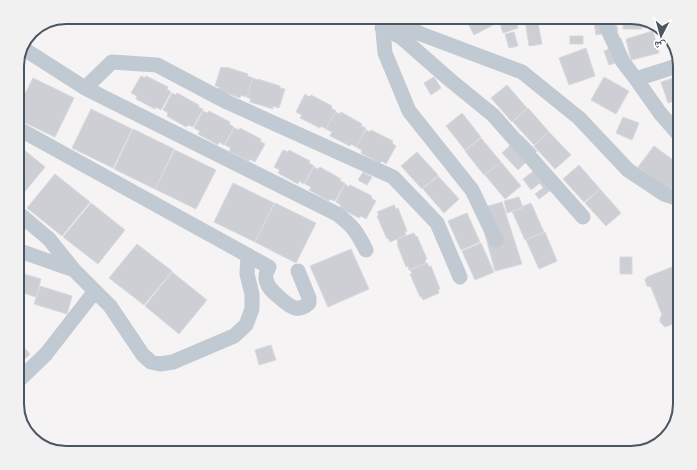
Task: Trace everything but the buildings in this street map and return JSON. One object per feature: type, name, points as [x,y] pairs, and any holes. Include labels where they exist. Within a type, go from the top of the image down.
[{"type":"street","points":[[384,24],[385,53],[410,111],[472,190],[496,240]]},
{"type":"street","points":[[387,24],[450,80],[493,114],[583,217]]},
{"type":"street","points":[[393,24],[522,72],[579,118],[628,170],[664,194],[673,197]]},
{"type":"street","points":[[605,24],[622,62],[673,128]]},
{"type":"street","points":[[27,51],[85,88],[337,214],[351,225],[358,234],[366,250]]},
{"type":"street","points":[[85,88],[112,62],[157,65],[227,102],[393,178],[437,223],[460,277]]},
{"type":"street","points":[[636,79],[673,67]]},
{"type":"street","points":[[24,132],[269,267],[266,274],[266,280],[269,288],[290,307],[298,308],[305,307],[309,303],[309,298],[298,271]]},
{"type":"street","points":[[24,218],[49,239],[74,270],[110,306],[143,355],[151,362],[160,364],[172,362],[234,336],[246,325],[252,309],[252,294],[247,274],[248,255]]},
{"type":"street","points":[[24,252],[74,270]]},
{"type":"street","points":[[24,375],[46,354],[95,291]]}]
